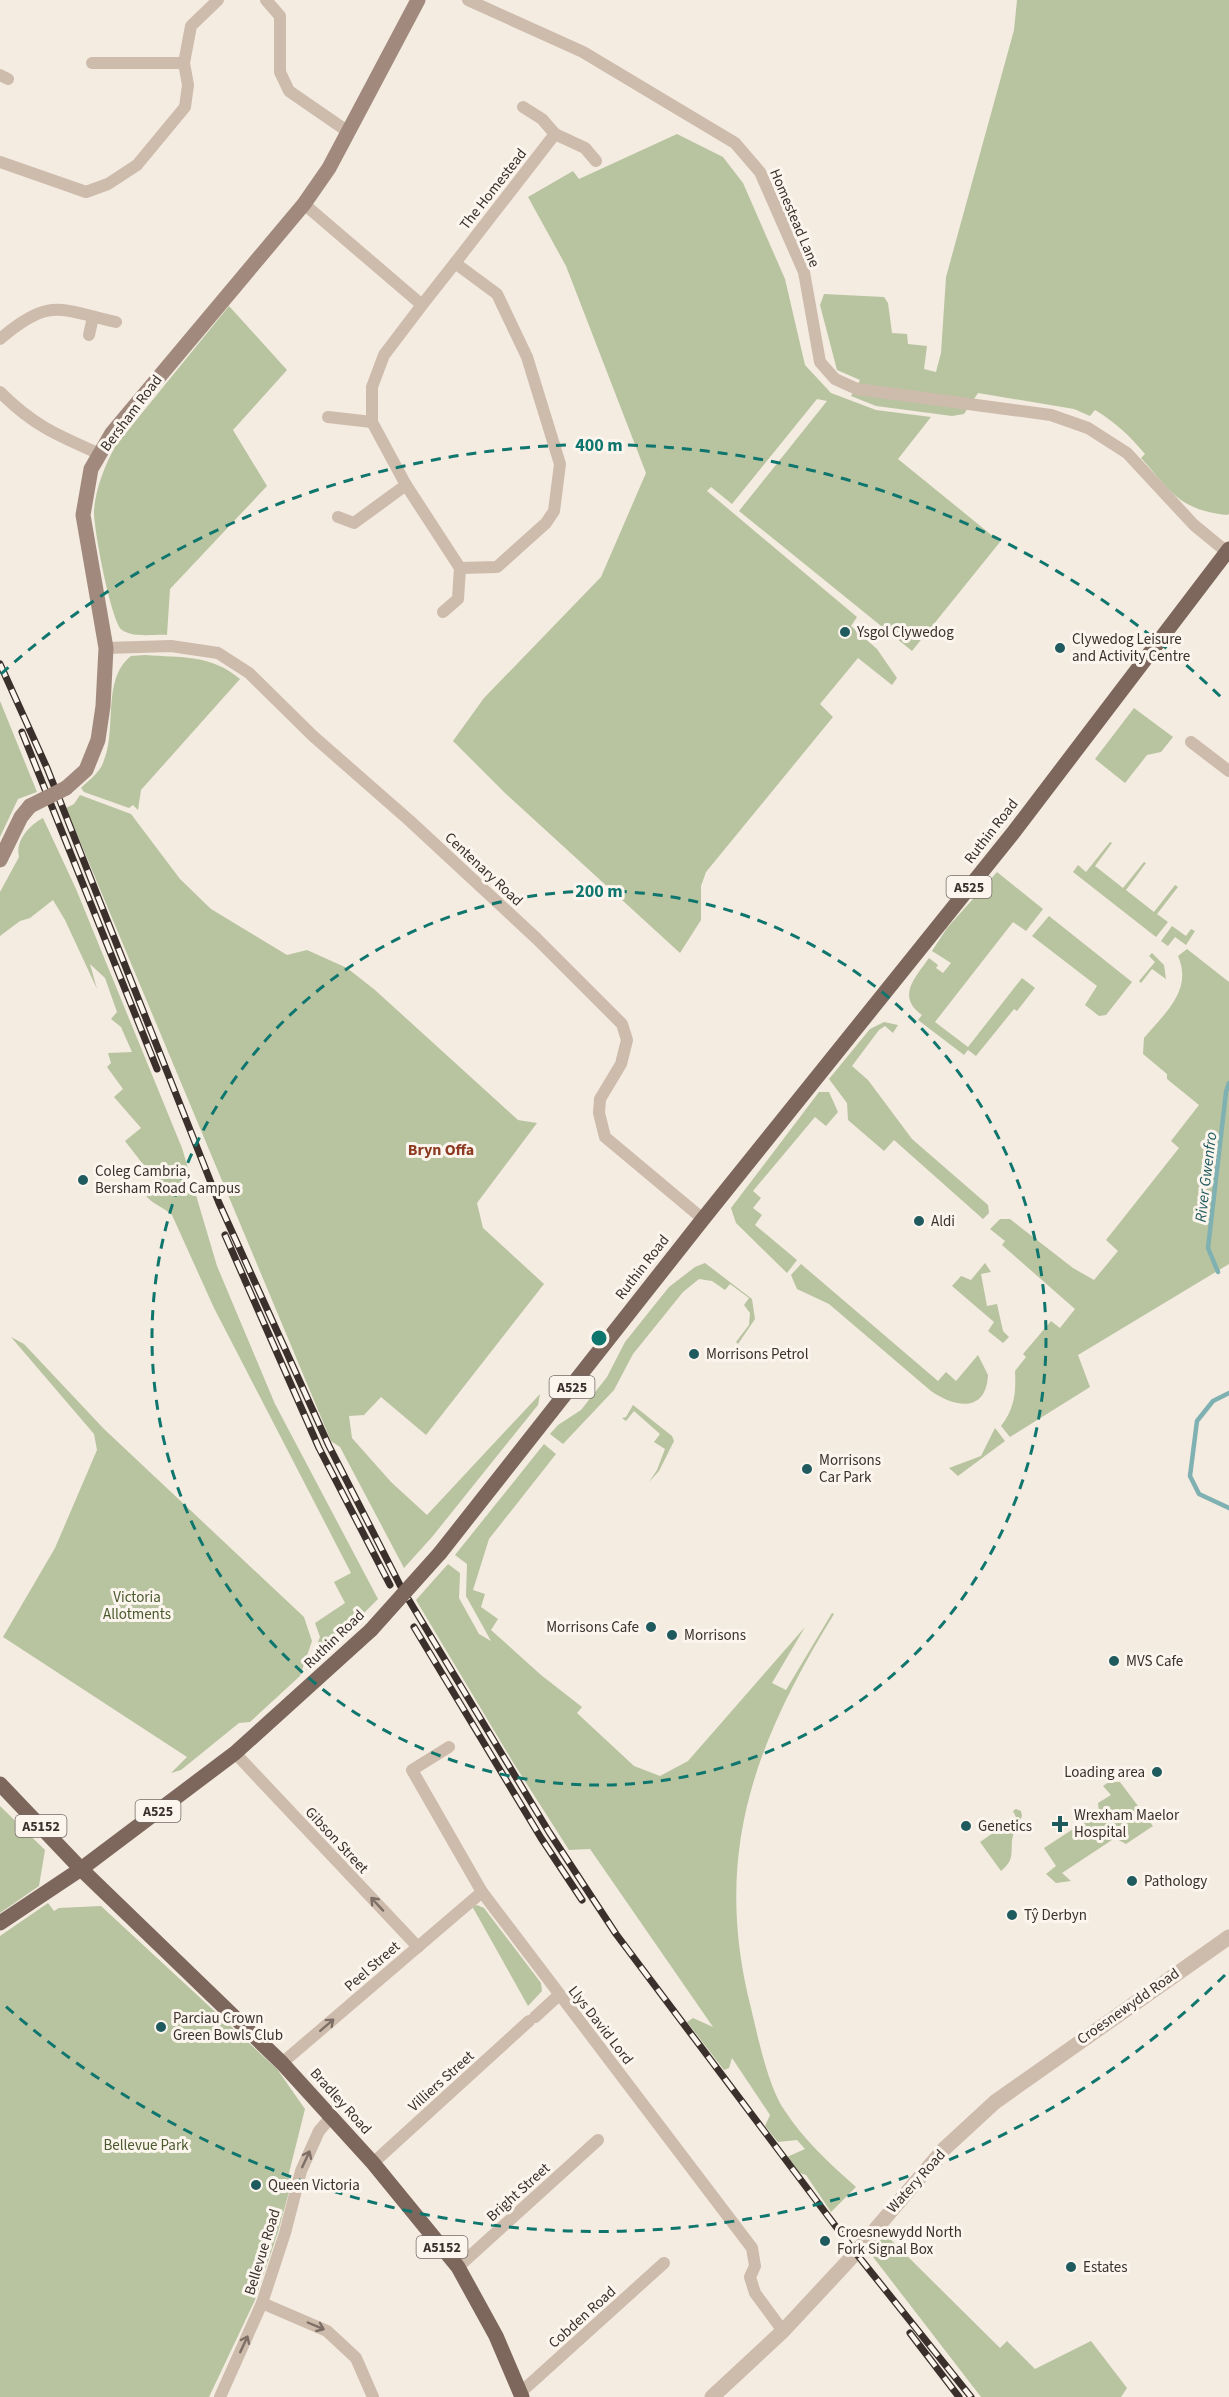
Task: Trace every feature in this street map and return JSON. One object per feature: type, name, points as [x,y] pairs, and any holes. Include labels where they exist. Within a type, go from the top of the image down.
[{"type":"main road","name":"Bersham Road","points":[[0,860],[21,817],[30,806],[66,788],[86,770],[98,740],[103,706],[106,648],[83,514],[91,469],[112,433],[304,204],[329,168],[418,0]]},
{"type":"main road","name":"Ruthin Road","points":[[0,1923],[81,1869],[235,1753],[371,1630],[440,1553],[702,1219],[1013,833],[1228,550]]},
{"type":"main road","name":"A5152","points":[[0,1784],[81,1869]]},
{"type":"main road","name":"Bradley Road","points":[[81,1869],[282,2062],[373,2163],[458,2267],[496,2336],[521,2395]]},
{"type":"street","points":[[0,162],[86,192],[108,184],[137,165],[185,107],[188,85],[184,63],[191,26],[218,0]]},
{"type":"street","points":[[266,0],[280,16],[280,72],[289,91],[347,131]]},
{"type":"street","name":"Homestead Lane","points":[[468,0],[583,52],[735,143],[760,172],[804,272],[820,362],[834,379],[857,389],[1051,415],[1088,428],[1127,453],[1194,525],[1228,550]]},
{"type":"street","points":[[92,63],[184,63]]},
{"type":"street","points":[[523,106],[542,119],[555,134],[585,148],[596,161]]},
{"type":"street","name":"The Homestead","points":[[460,568],[406,485],[372,422],[372,387],[384,355],[555,134]]},
{"type":"street","points":[[304,204],[422,305]]},
{"type":"street","points":[[443,612],[458,599],[460,568],[497,567],[546,523],[554,511],[560,464],[527,357],[497,294],[455,263]]},
{"type":"street","points":[[0,339],[24,318],[58,307],[116,322]]},
{"type":"street","points":[[89,335],[93,317]]},
{"type":"street","points":[[0,392],[23,415],[46,431],[100,454]]},
{"type":"street","points":[[328,417],[372,422]]},
{"type":"street","points":[[338,517],[354,523],[406,485]]},
{"type":"street","name":"Centenary Road","points":[[106,648],[171,646],[218,653],[249,673],[313,736],[410,821],[536,938],[622,1024],[627,1040],[621,1064],[600,1099],[599,1113],[605,1137],[702,1219]]},
{"type":"street","points":[[1191,742],[1229,771]]},
{"type":"street","name":"Llys David Lord","points":[[449,1747],[412,1770],[482,1892],[752,2248],[755,2266],[750,2277],[755,2293],[783,2331]]},
{"type":"street","name":"Gibson Street","points":[[235,1753],[418,1947]]},
{"type":"street","name":"Peel Street","points":[[282,2062],[482,1892]]},
{"type":"street","name":"Croesnewydd Road","points":[[1028,2077],[1229,1936]]},
{"type":"street","name":"Villiers Street","points":[[373,2163],[559,1995]]},
{"type":"street","name":"Watery Road","points":[[712,2397],[783,2331],[944,2149],[995,2102],[1028,2077]]},
{"type":"street","name":"Bellevue Road","points":[[220,2397],[262,2303],[285,2233],[301,2171],[319,2131],[332,2116]]},
{"type":"street","name":"Bright Street","points":[[458,2267],[598,2140]]},
{"type":"street","name":"Cobden Road","points":[[521,2395],[664,2263]]},
{"type":"street","points":[[262,2303],[327,2331],[356,2358],[373,2397]]},
{"type":"green space","points":[[1017,0],[1229,0],[1229,514],[1227,515],[1198,509],[1177,497],[1141,458],[1145,454],[1134,441],[1116,424],[1095,410],[1090,416],[1074,409],[978,393],[964,414],[952,416],[876,406],[851,396],[860,380],[837,370],[820,305],[824,294],[884,297],[888,303],[892,333],[907,334],[908,344],[927,346],[924,369],[936,372],[941,353],[946,277],[1014,30]]},
{"type":"green space","points":[[677,134],[723,157],[743,183],[785,279],[805,365],[831,393],[876,410],[931,417],[898,459],[1000,542],[912,651],[739,511],[827,401],[817,399],[732,504],[711,487],[707,491],[857,617],[851,626],[877,649],[897,678],[892,685],[858,658],[820,704],[833,717],[706,872],[701,886],[701,920],[680,953],[505,793],[453,741],[484,698],[601,577],[646,473],[566,266],[528,197],[573,171],[579,179]]},
{"type":"green space","points":[[229,306],[287,370],[233,430],[267,486],[170,589],[167,635],[138,635],[127,632],[122,630],[113,610],[100,553],[94,519],[99,485],[116,445]]},
{"type":"green space","points":[[145,655],[207,661],[240,679],[141,790],[138,810],[133,805],[129,808],[84,792],[81,788],[103,763],[107,750],[116,678],[122,666],[131,656]]},
{"type":"green space","points":[[0,701],[37,792],[18,799],[0,837]]},
{"type":"green space","points":[[1134,708],[1173,737],[1161,752],[1147,755],[1125,783],[1095,759]]},
{"type":"green space","points":[[80,795],[131,814],[180,879],[211,909],[287,955],[307,950],[347,968],[375,990],[518,1120],[537,1123],[477,1203],[483,1228],[544,1284],[426,1435],[381,1397],[364,1415],[349,1416],[352,1438],[391,1482],[427,1515],[540,1394],[538,1405],[432,1537],[404,1568],[340,1447],[331,1441],[66,808],[74,804]]},
{"type":"green space","points":[[43,818],[76,889],[182,1148],[217,1266],[275,1404],[378,1599],[306,1671],[320,1637],[315,1623],[345,1603],[334,1582],[351,1573],[214,1308],[172,1215],[145,1194],[146,1189],[156,1181],[125,1141],[141,1128],[114,1097],[123,1089],[107,1067],[111,1063],[108,1053],[132,1052],[121,1027],[111,1019],[117,1012],[105,978],[90,964],[97,989],[65,920],[53,900],[30,918],[20,921],[0,936],[0,892],[19,857],[21,839],[33,825]]},
{"type":"green space","points":[[1110,842],[1112,843],[1095,866],[1123,888],[1144,862],[1146,863],[1126,890],[1154,912],[1175,885],[1178,887],[1157,914],[1168,922],[1156,937],[1073,872],[1078,865],[1086,872]]},
{"type":"green space","points":[[997,872],[1043,909],[1026,931],[1013,922],[935,1022],[968,1047],[1022,978],[1035,988],[1017,1011],[1014,1009],[976,1056],[968,1050],[964,1055],[918,1020],[922,1015],[910,1001],[910,987],[929,958],[938,965],[936,968],[943,973],[951,963],[932,951],[947,928]]},
{"type":"green space","points":[[1049,916],[1132,982],[1106,1015],[1099,1016],[1085,1005],[1097,986],[1032,936]]},
{"type":"green space","points":[[1172,926],[1186,936],[1191,929],[1195,931],[1186,945],[1175,937],[1168,946],[1161,941]]},
{"type":"green space","points":[[1187,949],[1229,982],[1229,1264],[1078,1355],[1090,1387],[1010,1437],[1001,1426],[1012,1406],[1015,1393],[1015,1371],[1026,1357],[1023,1354],[1051,1321],[1060,1328],[1075,1309],[1002,1245],[1005,1241],[990,1229],[1000,1219],[1010,1219],[1073,1268],[1094,1280],[1118,1251],[1106,1240],[1179,1148],[1171,1141],[1199,1105],[1167,1079],[1167,1074],[1143,1054],[1144,1038],[1168,1010],[1179,990],[1182,968],[1178,956]]},
{"type":"green space","points":[[1152,953],[1164,965],[1166,979],[1152,969],[1141,983],[1139,981],[1155,962],[1149,956]]},
{"type":"green space","points":[[884,1022],[898,1025],[893,1033],[885,1026],[879,1030],[852,1066],[868,1080],[912,1139],[988,1205],[989,1213],[983,1219],[894,1140],[884,1151],[848,1120],[847,1103],[829,1079],[870,1029]]},
{"type":"green space","points":[[819,1092],[829,1092],[838,1112],[826,1126],[815,1117],[753,1191],[761,1198],[753,1208],[762,1215],[755,1225],[797,1260],[787,1273],[736,1223],[731,1208]]},
{"type":"green space","points":[[705,1263],[752,1299],[755,1319],[738,1344],[736,1342],[749,1325],[750,1313],[744,1305],[749,1298],[730,1284],[725,1290],[712,1281],[699,1279],[683,1292],[633,1354],[614,1390],[563,1444],[550,1434],[558,1425],[581,1410],[607,1377],[625,1342],[669,1287],[695,1267]]},
{"type":"green space","points":[[985,1263],[991,1272],[981,1274],[987,1306],[997,1304],[1003,1331],[1009,1337],[1003,1343],[988,1331],[994,1322],[952,1286],[961,1276],[971,1280]]},
{"type":"green space","points":[[801,1264],[938,1381],[946,1372],[956,1381],[978,1355],[988,1375],[986,1388],[981,1396],[967,1404],[949,1401],[931,1391],[829,1304],[797,1289],[791,1275]]},
{"type":"green space","name":"Victoria Allotments","points":[[11,1337],[24,1344],[104,1429],[304,1617],[312,1641],[300,1676],[250,1722],[239,1723],[181,1770],[171,1773],[187,1757],[3,1637],[55,1548],[97,1450],[94,1434]]},
{"type":"green space","points":[[633,1405],[672,1436],[674,1441],[659,1471],[649,1482],[657,1470],[665,1449],[654,1442],[660,1434],[634,1411],[626,1421],[622,1418],[626,1417]]},
{"type":"green space","points":[[995,1428],[1005,1441],[958,1476],[949,1468],[981,1456]]},
{"type":"green space","points":[[544,1444],[556,1454],[489,1539],[473,1590],[485,1594],[481,1607],[498,1619],[491,1630],[541,1675],[582,1707],[577,1713],[634,1766],[660,1776],[688,1761],[805,1627],[772,1683],[786,1690],[832,1613],[834,1614],[782,1709],[762,1755],[748,1802],[739,1850],[736,1900],[740,1952],[751,2008],[764,2061],[779,2101],[800,2132],[856,2187],[831,2212],[806,2175],[800,2173],[787,2157],[805,2149],[797,2140],[778,2142],[765,2126],[770,2115],[732,2058],[729,2068],[724,2070],[687,2022],[693,2018],[713,2027],[590,1849],[569,1850],[514,1764],[416,1600],[448,1564],[460,1573],[459,1598],[479,1634],[491,1641],[466,1596],[467,1564],[455,1555]]},
{"type":"green space","points":[[1109,1782],[1120,1782],[1153,1826],[1126,1844],[1115,1838],[1062,1873],[1071,1881],[1056,1883],[1046,1874],[1056,1866],[1044,1848],[1099,1812],[1098,1803],[1111,1795],[1103,1786]]},
{"type":"green space","points":[[0,1806],[45,1850],[39,1886],[0,1913]]},
{"type":"green space","points":[[1016,1809],[1021,1811],[1022,1816],[1013,1837],[1010,1860],[1001,1871],[980,1842],[1016,1817],[1013,1811]]},
{"type":"green space","name":"Bellevue Park","points":[[48,1903],[54,1911],[59,1908],[101,1906],[277,2069],[305,2109],[288,2177],[292,2181],[278,2232],[255,2300],[209,2397],[0,2397],[0,1936]]},
{"type":"green space","points":[[477,1905],[484,1908],[541,1983],[542,1991],[528,2006],[472,1906]]},
{"type":"green space","points":[[885,2234],[1000,2348],[1007,2341],[1035,2369],[1091,2341],[1127,2388],[1121,2397],[981,2397],[870,2253]]},
{"type":"waterway","name":"River Gwenfro","points":[[1218,1272],[1208,1248],[1226,1092],[1229,1083]]},
{"type":"waterway","name":"River Gwenfro","points":[[1229,1393],[1213,1401],[1197,1421],[1190,1476],[1199,1494],[1229,1508]]},
{"type":"railway","points":[[0,664],[47,768],[219,1203],[329,1446],[401,1587],[549,1832],[616,1934],[855,2252],[971,2397]]},
{"type":"railway","points":[[22,732],[157,1069]]},
{"type":"railway","points":[[225,1235],[319,1448],[390,1585]]},
{"type":"railway","points":[[414,1627],[541,1838],[582,1900]]},
{"type":"railway","points":[[910,2333],[959,2397]]},
{"type":"place","name":"Ysgol Clywedog","points":[[845,632]]},
{"type":"place","name":"Clywedog Leisure and Activity Centre","points":[[1060,648]]},
{"type":"place","name":"Coleg Cambria, Bersham Road Campus","points":[[83,1180]]},
{"type":"place","name":"Aldi","points":[[919,1221]]},
{"type":"place","name":"Morrisons Petrol","points":[[694,1354]]},
{"type":"place","name":"Morrisons Car Park","points":[[807,1469]]},
{"type":"place","name":"Morrisons Cafe","points":[[651,1627]]},
{"type":"place","name":"Morrisons","points":[[672,1635]]},
{"type":"place","name":"MVS Cafe","points":[[1114,1661]]},
{"type":"place","name":"Loading area","points":[[1157,1772]]},
{"type":"place","name":"Wrexham Maelor Hospital","points":[[1060,1824]]},
{"type":"place","name":"Genetics","points":[[966,1826]]},
{"type":"place","name":"Pathology","points":[[1132,1881]]},
{"type":"place","name":"Tŷ Derbyn","points":[[1012,1915]]},
{"type":"place","name":"Parciau Crown Green Bowls Club","points":[[161,2027]]},
{"type":"place","name":"Queen Victoria","points":[[256,2185]]},
{"type":"place","name":"Croesnewydd North Fork Signal Box","points":[[825,2241]]},
{"type":"place","name":"Estates","points":[[1071,2267]]},
{"type":"district","name":"Bryn Offa","points":[[441,1149]]}]
